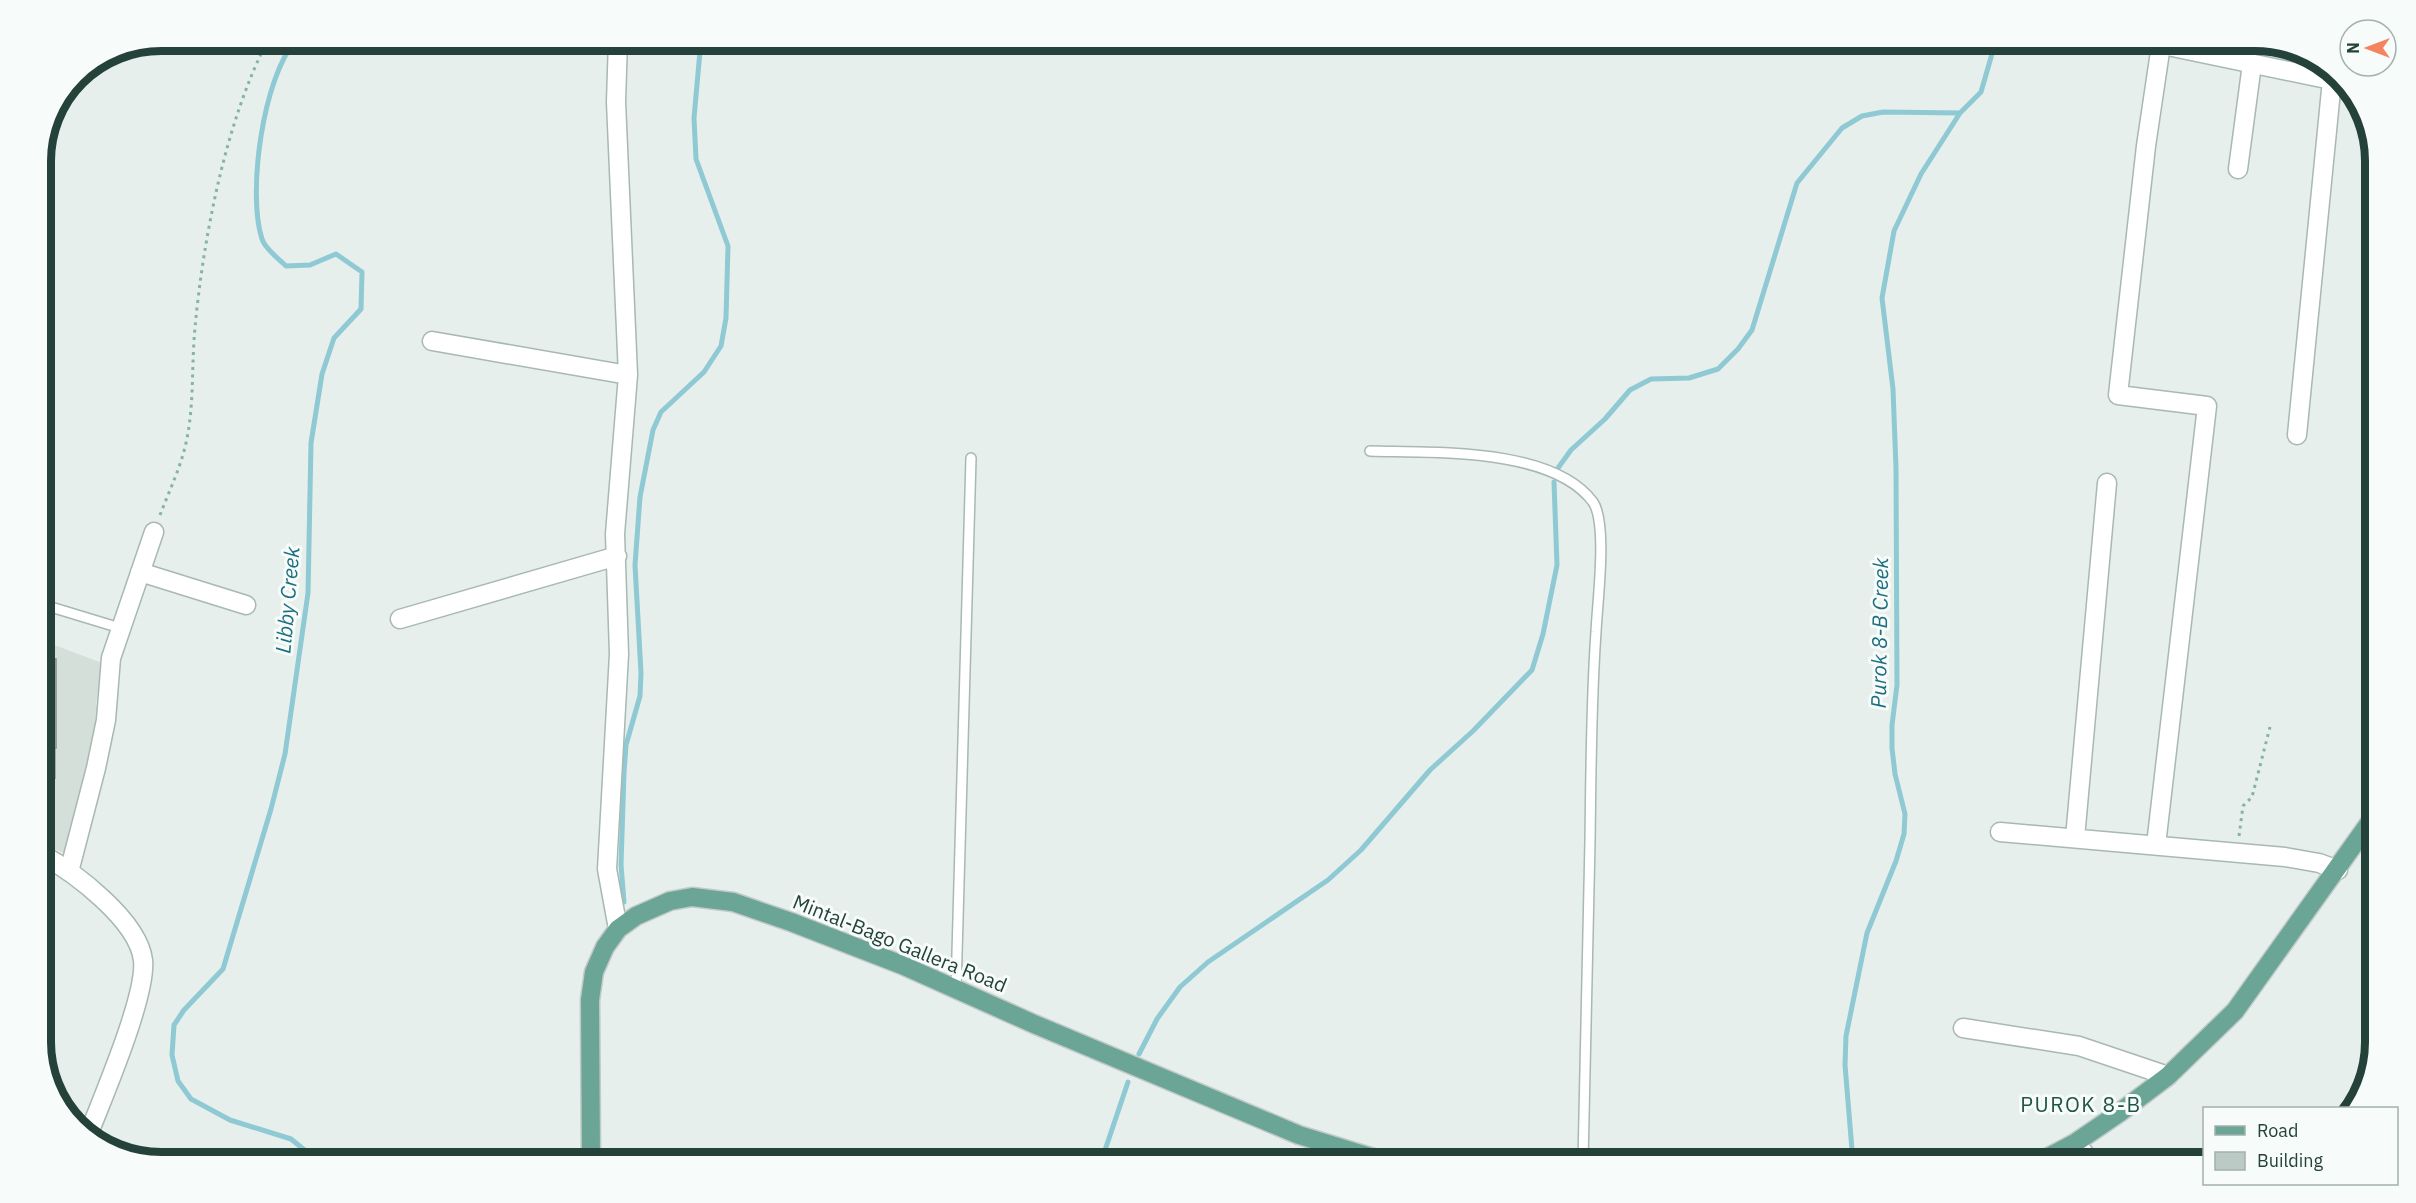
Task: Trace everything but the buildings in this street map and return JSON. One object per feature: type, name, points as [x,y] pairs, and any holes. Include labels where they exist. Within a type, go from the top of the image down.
[{"type":"main road","points":[[2058,1152],[2075,1143],[2168,1076],[2235,1011],[2365,830]]},
{"type":"main road","name":"Mintal-Bago Gallera Road","points":[[591,1152],[590,1000],[594,972],[605,947],[618,930],[636,916],[670,901],[692,897],[713,898],[790,922],[956,989],[1299,1135],[1354,1152]]},
{"type":"street","points":[[618,51],[616,102],[628,375],[615,534],[619,654],[607,869],[618,930]]},
{"type":"street","points":[[2156,845],[2207,406],[2118,395],[2145,157],[2160,51]]},
{"type":"street","points":[[2190,51],[2328,79]]},
{"type":"street","points":[[2238,169],[2252,64]]},
{"type":"street","points":[[2297,435],[2336,87]]},
{"type":"street","points":[[432,341],[628,375]]},
{"type":"street","points":[[2075,838],[2107,483]]},
{"type":"street","points":[[69,872],[106,720],[108,673],[120,628],[154,532]]},
{"type":"street","points":[[400,619],[617,556]]},
{"type":"street","points":[[140,572],[246,604]]},
{"type":"street","points":[[2000,832],[2236,852],[2302,860],[2338,870]]},
{"type":"street","points":[[51,860],[69,872],[118,914],[139,944],[143,961],[141,983],[130,1022],[91,1127]]},
{"type":"street","points":[[1963,1028],[2079,1046],[2168,1076]]},
{"type":"street","points":[[2075,1143],[2083,1152]]},
{"type":"lane","points":[[1370,452],[1473,454],[1546,469],[1565,476],[1594,504],[1599,522],[1600,555],[1593,672],[1583,1152]]},
{"type":"lane","points":[[956,989],[970,458]]},
{"type":"lane","points":[[51,607],[120,628]]},
{"type":"path","points":[[154,532],[184,452],[189,426],[195,328],[207,233],[236,123],[262,51]]},
{"type":"path","points":[[2236,852],[2243,806],[2252,796],[2270,727]]},
{"type":"shaded area","points":[[51,644],[102,663],[96,704],[101,714],[67,854],[51,848]]},
{"type":"waterway","name":"Libby Creek","points":[[288,51],[275,80],[261,136],[256,194],[262,239],[269,250],[286,266],[310,265],[336,254],[362,272],[361,309],[334,338],[322,374],[311,443],[308,593],[285,754],[223,969],[184,1010],[174,1025],[172,1055],[178,1081],[191,1099],[230,1120],[291,1139],[307,1152]]},
{"type":"waterway","points":[[624,902],[621,865],[626,745],[640,696],[641,673],[635,565],[640,497],[653,430],[661,412],[704,372],[721,346],[726,318],[728,246],[696,159],[694,118],[700,51]]},
{"type":"waterway","name":"Purok 8-B Creek","points":[[1852,1152],[1845,1065],[1846,1036],[1867,933],[1896,861],[1904,834],[1905,814],[1895,774],[1892,748],[1892,725],[1897,685],[1896,468],[1893,389],[1882,298],[1894,231],[1921,174],[1960,113],[1981,92],[1993,51]]},
{"type":"waterway","points":[[1558,468],[1571,450],[1605,419],[1630,390],[1651,379],[1689,378],[1718,369],[1738,349],[1752,330],[1797,183],[1842,128],[1862,116],[1883,112],[1960,113]]},
{"type":"waterway","points":[[1139,1054],[1157,1019],[1180,987],[1208,962],[1328,880],[1361,850],[1430,770],[1473,731],[1532,670],[1543,634],[1557,565],[1554,482]]},
{"type":"waterway","points":[[1104,1152],[1128,1082]]},
{"type":"district","name":"PUROK 8-B","points":[[2081,1104]]}]
